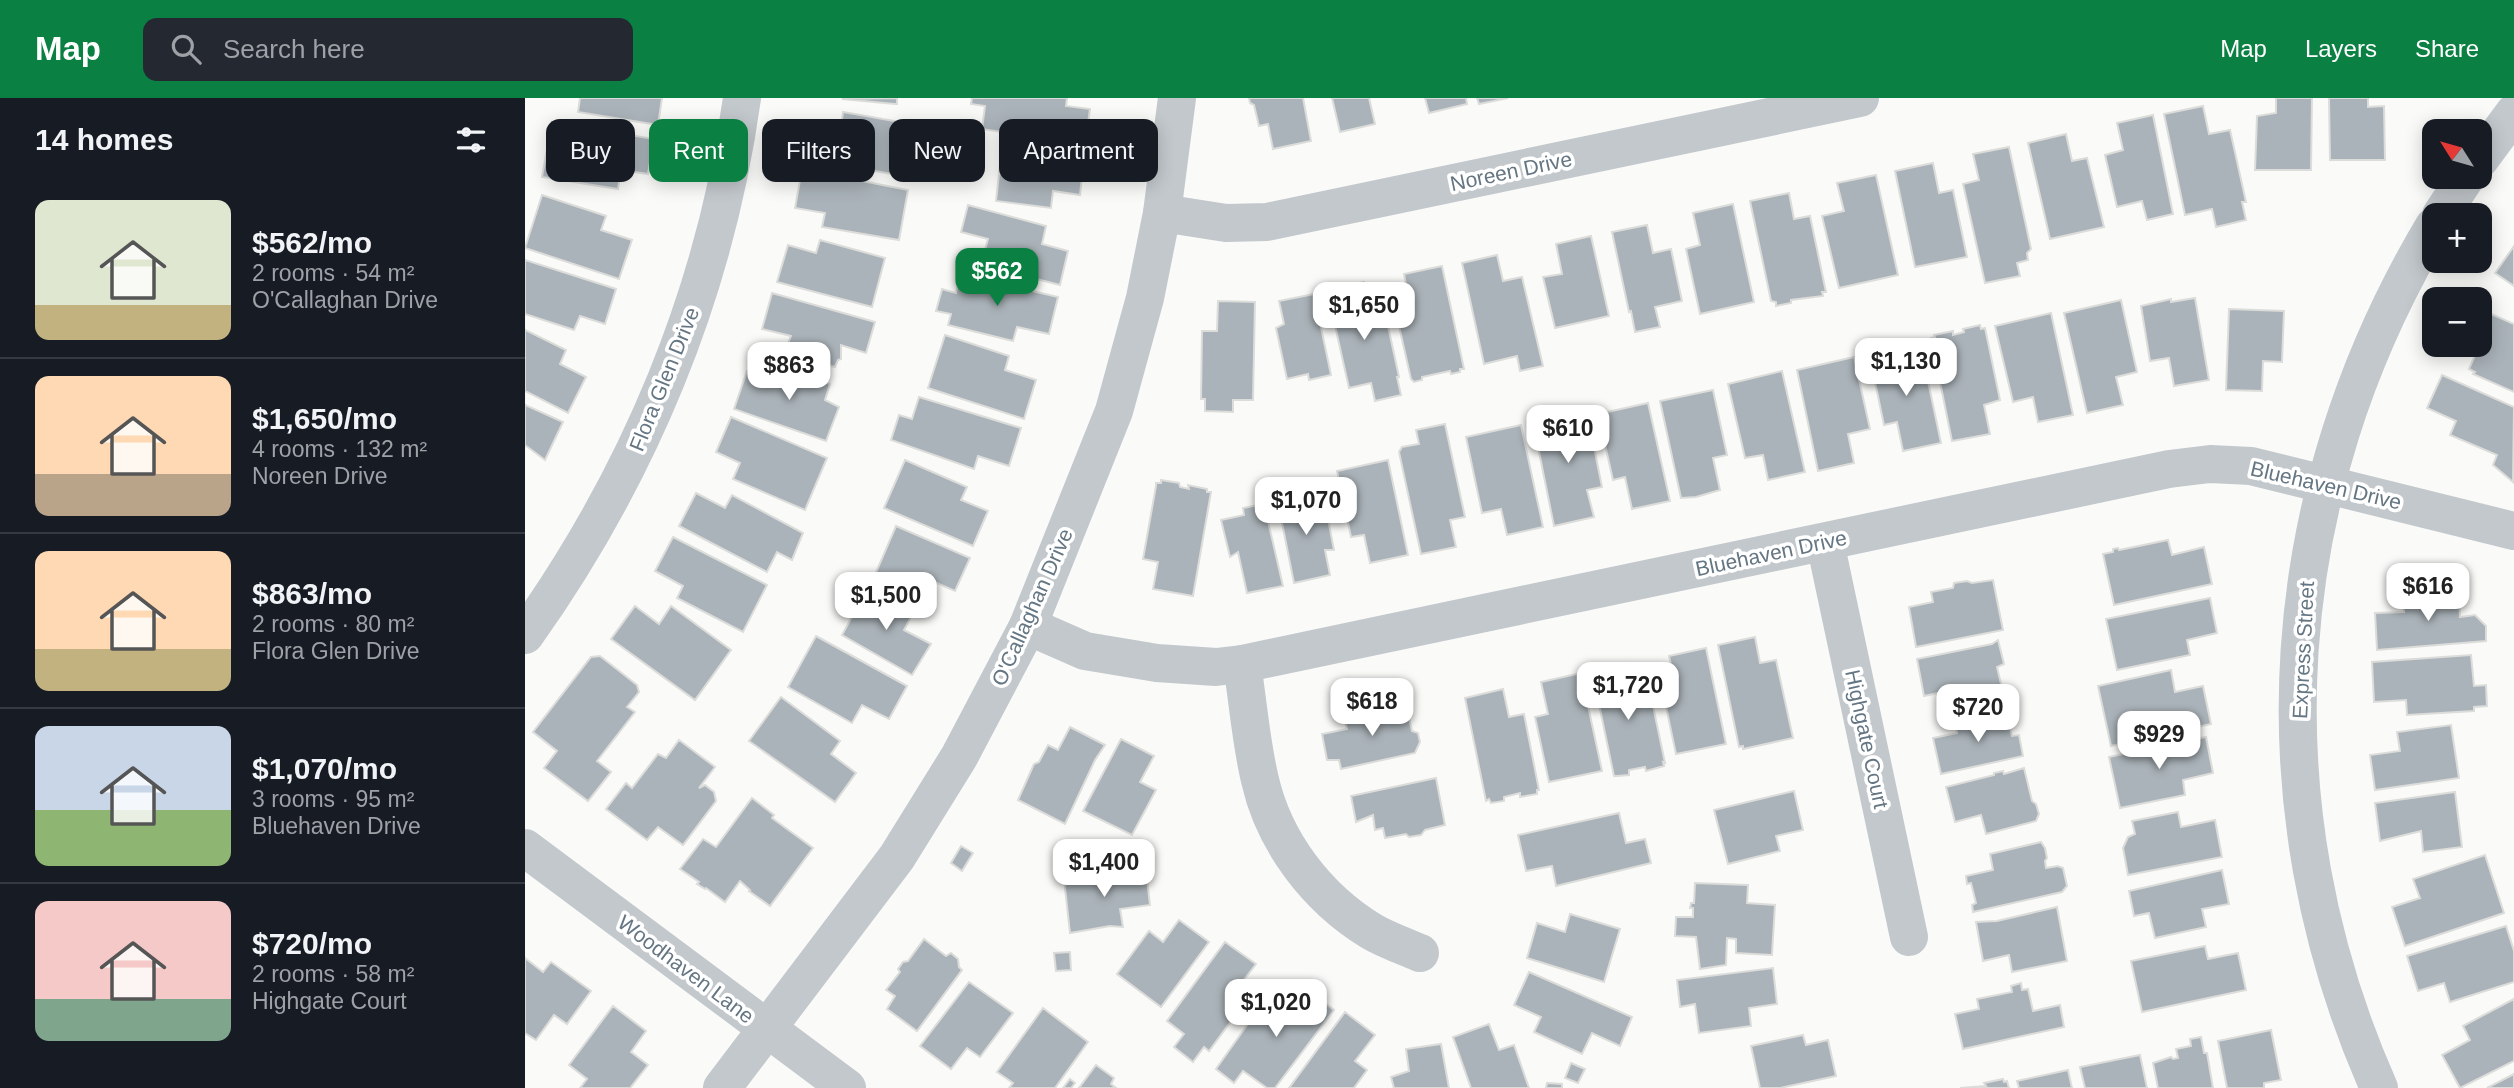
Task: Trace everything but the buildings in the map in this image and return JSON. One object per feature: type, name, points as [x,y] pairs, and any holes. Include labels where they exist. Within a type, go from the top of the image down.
[{"type":"street","name":"Flora Glen Drive","points":[[525,635],[588,540],[638,449],[682,342],[714,242],[735,149],[742,98]]},
{"type":"street","name":"O'Callaghan Drive","points":[[722,1088],[897,857],[959,757],[1028,626],[1114,411],[1145,298],[1162,213],[1177,98]]},
{"type":"street","name":"Noreen Drive","points":[[1162,213],[1227,223],[1267,222],[1860,98]]},
{"type":"street","points":[[2492,143],[2514,113]]},
{"type":"street","name":"Express Street","points":[[2379,1088],[2360,1044],[2331,956],[2309,862],[2299,770],[2298,668],[2307,574],[2335,447],[2366,359],[2405,275],[2422,246]]},
{"type":"street","name":"Bluehaven Drive","points":[[1028,626],[1086,651],[1097,653],[1157,663],[1216,667],[1242,664],[2169,469],[2210,464],[2251,466],[2514,531]]},
{"type":"street","name":"Highgate Court","points":[[1825,542],[1909,937]]},
{"type":"street","points":[[1242,664],[1260,781],[1276,827],[1294,857],[1332,902],[1372,932],[1420,953]]},
{"type":"street","name":"Woodhaven Lane","points":[[525,848],[847,1088]]}]
